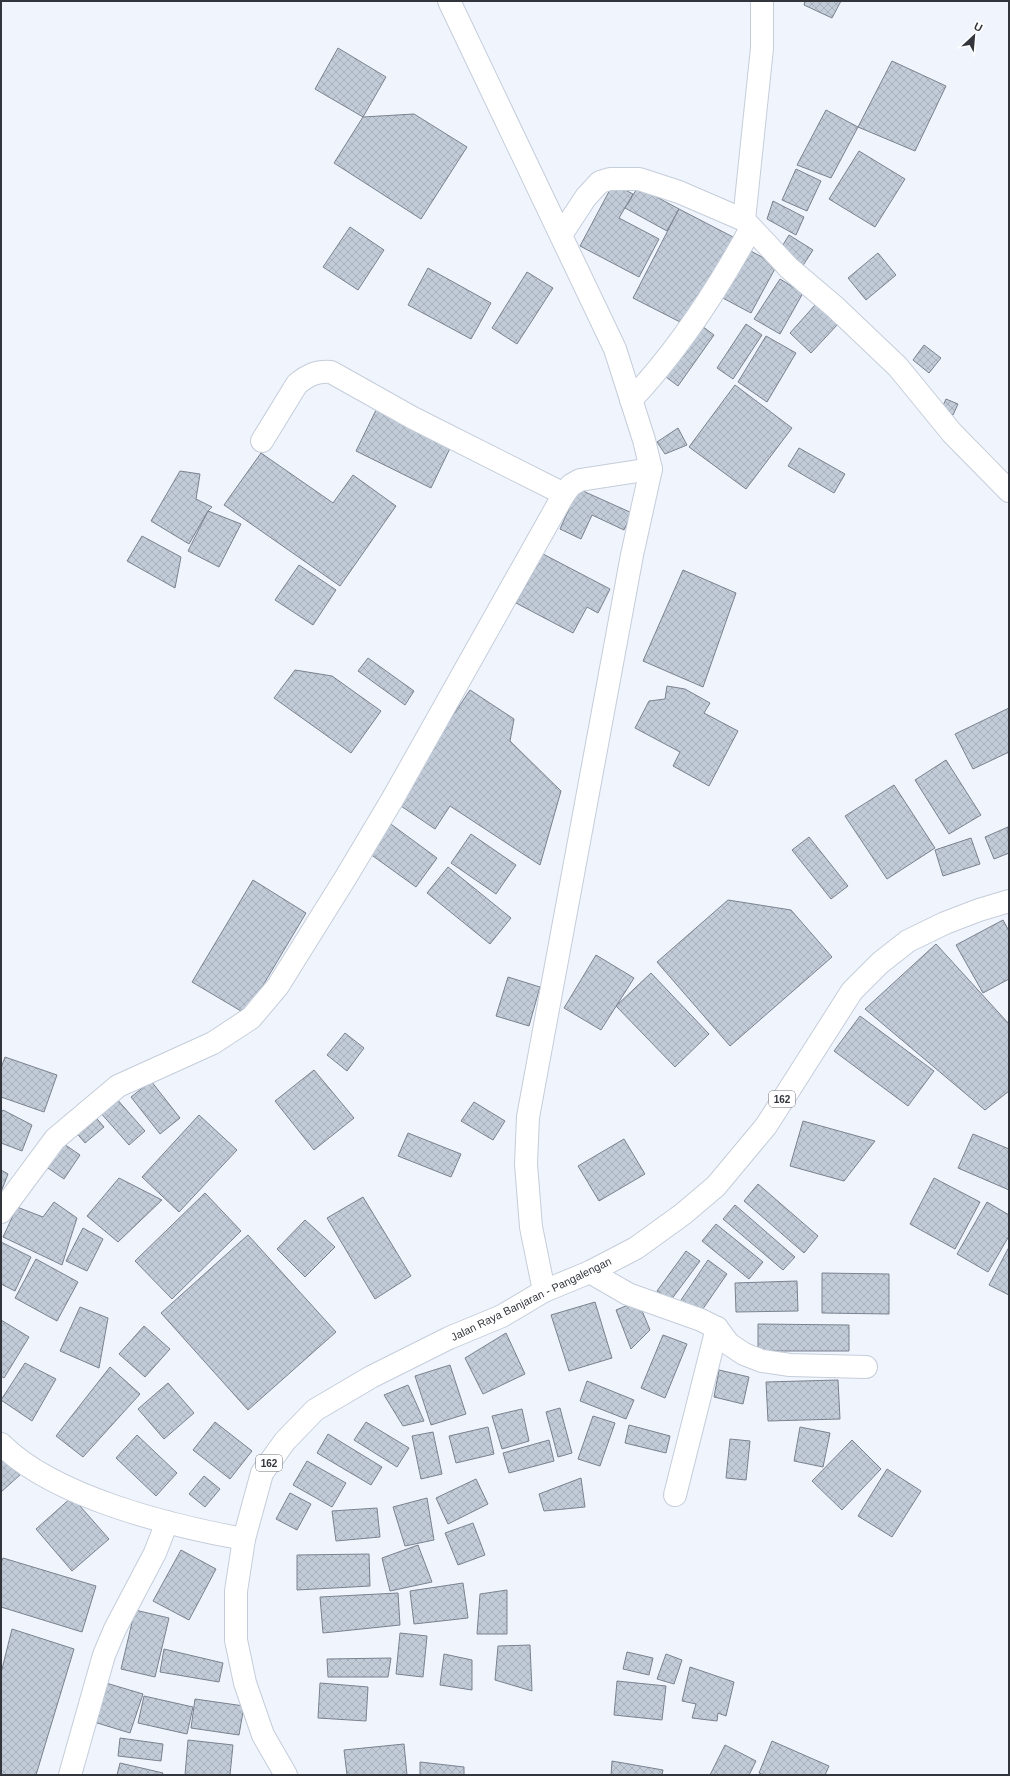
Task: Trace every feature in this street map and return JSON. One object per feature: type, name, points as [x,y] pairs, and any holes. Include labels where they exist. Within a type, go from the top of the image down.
[{"type":"street","points":[[449,1],[615,349],[644,440],[651,469],[630,562],[528,1117],[526,1164],[530,1227],[544,1291]]},
{"type":"street","points":[[631,400],[652,378],[684,336],[730,267],[748,224],[762,48],[762,1]]},
{"type":"street","points":[[561,235],[586,197],[600,182],[610,178],[638,179],[679,192],[748,224],[788,268],[835,307],[898,367],[952,433],[1009,491]]},
{"type":"street","points":[[262,442],[297,384],[305,377],[316,372],[331,372],[413,418],[564,494]]},
{"type":"street","points":[[1,1212],[55,1138],[118,1086],[213,1043],[251,1018],[278,986],[384,812],[564,494],[571,485],[580,480],[651,469]]},
{"type":"street","name":"Jalan Raya Banjaran - Pangalengan","points":[[286,1775],[263,1735],[245,1683],[236,1640],[236,1591],[244,1539],[262,1473],[285,1442],[315,1410],[371,1377],[449,1338],[502,1316],[544,1291],[590,1272],[636,1248],[683,1214],[716,1186],[766,1126],[852,991],[880,963],[908,941],[945,922],[1009,901]]},
{"type":"street","points":[[590,1272],[628,1294],[701,1320],[717,1328],[729,1344],[744,1354],[762,1362],[790,1365],[866,1367]]},
{"type":"street","points":[[675,1496],[717,1328]]},
{"type":"street","points":[[1,1444],[11,1454],[36,1470],[80,1493],[167,1522],[210,1533],[244,1539]]},
{"type":"street","points":[[70,1775],[104,1655],[115,1629],[155,1553],[167,1522]]},
{"type":"building","points":[[805,1],[841,1],[832,18],[804,5]]},
{"type":"building","points":[[338,48],[386,77],[363,117],[315,89]]},
{"type":"building","points":[[892,61],[946,86],[915,151],[858,127]]},
{"type":"building","points":[[826,110],[858,127],[831,178],[797,165]]},
{"type":"building","points":[[414,114],[467,147],[421,219],[334,163],[363,117]]},
{"type":"building","points":[[859,151],[905,179],[875,227],[829,199]]},
{"type":"building","points":[[796,169],[821,181],[807,211],[782,200]]},
{"type":"building","points":[[613,184],[633,194],[619,218],[659,239],[639,277],[580,246]]},
{"type":"building","points":[[638,187],[679,209],[667,231],[625,208]]},
{"type":"building","points":[[773,201],[804,217],[796,235],[767,219]]},
{"type":"building","points":[[679,209],[733,237],[686,325],[633,298]]},
{"type":"building","points":[[350,227],[384,250],[358,290],[323,267]]},
{"type":"building","points":[[789,235],[813,250],[802,267],[778,253]]},
{"type":"building","points":[[745,248],[777,265],[751,313],[719,296]]},
{"type":"building","points":[[878,253],[896,275],[866,300],[848,278]]},
{"type":"building","points":[[428,268],[491,303],[471,339],[408,305]]},
{"type":"building","points":[[527,272],[553,288],[517,344],[492,328]]},
{"type":"building","points":[[780,279],[803,293],[780,334],[754,319]]},
{"type":"building","points":[[816,304],[838,324],[811,353],[790,333]]},
{"type":"building","points":[[698,323],[714,335],[678,386],[662,374]]},
{"type":"building","points":[[746,324],[762,335],[733,379],[717,368]]},
{"type":"building","points":[[766,336],[796,353],[767,402],[738,382]]},
{"type":"building","points":[[924,345],[941,358],[929,373],[913,360]]},
{"type":"building","points":[[735,385],[792,428],[746,489],[689,447]]},
{"type":"building","points":[[946,399],[958,404],[953,415],[941,410]]},
{"type":"building","points":[[378,406],[453,442],[431,488],[356,451]]},
{"type":"building","points":[[678,428],[687,445],[665,454],[657,442]]},
{"type":"building","points":[[799,448],[845,474],[834,493],[788,466]]},
{"type":"building","points":[[261,453],[333,503],[353,475],[396,506],[340,586],[224,505]]},
{"type":"building","points":[[180,471],[200,474],[196,499],[212,507],[208,511],[189,544],[151,521]]},
{"type":"building","points":[[573,491],[583,491],[632,513],[624,530],[592,515],[581,539],[560,529],[573,500]]},
{"type":"building","points":[[208,511],[241,524],[219,567],[188,551]]},
{"type":"building","points":[[142,536],[181,557],[175,588],[127,561]]},
{"type":"building","points":[[543,554],[610,589],[598,613],[587,607],[573,633],[516,603]]},
{"type":"building","points":[[299,565],[336,590],[313,625],[275,600]]},
{"type":"building","points":[[683,570],[736,593],[703,687],[643,661]]},
{"type":"building","points":[[368,658],[414,691],[405,705],[358,671]]},
{"type":"building","points":[[295,670],[332,676],[381,711],[351,753],[274,698]]},
{"type":"building","points":[[667,686],[685,689],[710,703],[704,713],[738,731],[709,786],[673,766],[680,752],[635,728],[649,701],[665,699]]},
{"type":"building","points":[[470,690],[514,719],[510,741],[561,791],[540,865],[450,806],[435,829],[395,802]]},
{"type":"building","points":[[1009,708],[1009,752],[973,769],[955,734]]},
{"type":"building","points":[[946,760],[981,815],[949,834],[915,780]]},
{"type":"building","points":[[894,785],[935,848],[887,879],[845,816]]},
{"type":"building","points":[[388,822],[437,858],[416,887],[366,851]]},
{"type":"building","points":[[1008,827],[1009,853],[994,859],[985,837]]},
{"type":"building","points":[[471,834],[516,865],[496,894],[451,863]]},
{"type":"building","points":[[809,837],[848,886],[831,899],[792,850]]},
{"type":"building","points":[[971,838],[980,864],[943,876],[935,850]]},
{"type":"building","points":[[448,867],[511,918],[490,944],[427,893]]},
{"type":"building","points":[[253,880],[306,913],[246,1014],[192,982]]},
{"type":"building","points":[[728,900],[791,910],[832,957],[730,1046],[657,962]]},
{"type":"building","points":[[1003,920],[1009,931],[1009,979],[983,993],[956,945]]},
{"type":"building","points":[[936,944],[1009,1024],[1009,1091],[985,1110],[865,1009]]},
{"type":"building","points":[[596,955],[634,978],[601,1030],[564,1008]]},
{"type":"building","points":[[651,973],[709,1034],[675,1067],[616,1006]]},
{"type":"building","points":[[508,977],[540,987],[529,1026],[496,1016]]},
{"type":"building","points":[[860,1016],[934,1071],[908,1106],[834,1051]]},
{"type":"building","points":[[345,1033],[364,1048],[347,1071],[327,1055]]},
{"type":"building","points":[[5,1057],[57,1075],[44,1112],[1,1097],[1,1068]]},
{"type":"building","points":[[314,1070],[354,1118],[314,1150],[275,1101]]},
{"type":"building","points":[[151,1081],[180,1118],[160,1134],[131,1097]]},
{"type":"building","points":[[115,1097],[145,1131],[129,1145],[99,1111]]},
{"type":"building","points":[[474,1102],[505,1121],[493,1140],[461,1121]]},
{"type":"building","points":[[3,1110],[32,1125],[22,1151],[1,1143],[1,1113]]},
{"type":"building","points":[[93,1114],[104,1127],[85,1143],[74,1130]]},
{"type":"building","points":[[199,1115],[237,1150],[179,1212],[142,1177]]},
{"type":"building","points":[[803,1121],[875,1141],[844,1181],[790,1166]]},
{"type":"building","points":[[408,1133],[461,1154],[451,1177],[398,1156]]},
{"type":"building","points":[[973,1134],[1009,1149],[1009,1190],[958,1168]]},
{"type":"building","points":[[624,1139],[645,1174],[599,1201],[578,1166]]},
{"type":"building","points":[[61,1142],[80,1155],[64,1179],[45,1166]]},
{"type":"building","points":[[1,1170],[8,1174],[1,1192]]},
{"type":"building","points":[[119,1178],[162,1200],[118,1242],[87,1216]]},
{"type":"building","points":[[934,1178],[980,1202],[955,1249],[910,1224]]},
{"type":"building","points":[[758,1184],[818,1236],[804,1253],[744,1201]]},
{"type":"building","points":[[205,1193],[241,1231],[172,1299],[135,1261]]},
{"type":"building","points":[[363,1197],[411,1276],[375,1299],[327,1218]]},
{"type":"building","points":[[54,1202],[77,1218],[62,1265],[3,1237],[17,1207],[43,1217]]},
{"type":"building","points":[[987,1202],[1009,1215],[1009,1236],[988,1272],[957,1254]]},
{"type":"building","points":[[735,1205],[795,1257],[783,1270],[723,1219]]},
{"type":"building","points":[[305,1220],[335,1247],[305,1277],[277,1249]]},
{"type":"building","points":[[716,1224],[763,1262],[749,1279],[702,1241]]},
{"type":"building","points":[[83,1228],[103,1239],[87,1271],[66,1261]]},
{"type":"building","points":[[248,1235],[336,1332],[248,1410],[161,1313]]},
{"type":"building","points":[[1,1242],[31,1257],[15,1291],[1,1284]]},
{"type":"building","points":[[1009,1247],[1009,1295],[989,1285]]},
{"type":"building","points":[[686,1251],[700,1261],[671,1300],[657,1291]]},
{"type":"building","points":[[36,1259],[78,1282],[57,1321],[15,1298]]},
{"type":"building","points":[[708,1260],[727,1274],[698,1316],[679,1303]]},
{"type":"building","points":[[822,1273],[889,1274],[889,1314],[822,1313]]},
{"type":"building","points":[[797,1281],[798,1311],[736,1312],[735,1283]]},
{"type":"building","points":[[638,1301],[650,1330],[631,1349],[616,1310]]},
{"type":"building","points":[[595,1302],[612,1358],[569,1371],[551,1315]]},
{"type":"building","points":[[80,1307],[108,1318],[99,1368],[60,1351]]},
{"type":"building","points":[[1,1320],[29,1337],[4,1378],[1,1376]]},
{"type":"building","points":[[758,1324],[849,1325],[849,1351],[758,1351]]},
{"type":"building","points":[[144,1326],[170,1349],[145,1377],[119,1354]]},
{"type":"building","points":[[506,1333],[525,1374],[483,1394],[465,1358]]},
{"type":"building","points":[[663,1335],[687,1344],[665,1398],[641,1388]]},
{"type":"building","points":[[25,1363],[56,1379],[32,1421],[1,1400]]},
{"type":"building","points":[[450,1365],[466,1414],[431,1425],[415,1376]]},
{"type":"building","points":[[110,1367],[140,1394],[83,1457],[56,1436]]},
{"type":"building","points":[[719,1370],[749,1377],[743,1404],[714,1397]]},
{"type":"building","points":[[838,1380],[840,1419],[768,1421],[766,1382]]},
{"type":"building","points":[[587,1381],[634,1400],[626,1419],[580,1401]]},
{"type":"building","points":[[168,1383],[194,1413],[164,1439],[138,1409]]},
{"type":"building","points":[[408,1385],[424,1421],[403,1426],[384,1395]]},
{"type":"building","points":[[560,1408],[572,1453],[558,1457],[546,1412]]},
{"type":"building","points":[[522,1409],[529,1441],[502,1449],[492,1416]]},
{"type":"building","points":[[593,1416],[615,1423],[600,1466],[578,1459]]},
{"type":"building","points":[[215,1422],[252,1451],[230,1479],[193,1450]]},
{"type":"building","points":[[366,1422],[409,1448],[397,1467],[354,1440]]},
{"type":"building","points":[[629,1425],[670,1436],[666,1453],[625,1443]]},
{"type":"building","points":[[488,1427],[494,1454],[456,1463],[449,1436]]},
{"type":"building","points":[[800,1427],[830,1433],[823,1467],[794,1461]]},
{"type":"building","points":[[433,1432],[442,1474],[421,1479],[412,1436]]},
{"type":"building","points":[[328,1434],[382,1467],[371,1485],[317,1453]]},
{"type":"building","points":[[137,1435],[177,1473],[156,1496],[116,1458]]},
{"type":"building","points":[[730,1439],[750,1441],[746,1480],[726,1478]]},
{"type":"building","points":[[549,1440],[554,1461],[509,1473],[503,1453]]},
{"type":"building","points":[[852,1440],[881,1469],[842,1510],[812,1481]]},
{"type":"building","points":[[1,1458],[21,1474],[1,1492]]},
{"type":"building","points":[[307,1461],[346,1483],[332,1507],[293,1485]]},
{"type":"building","points":[[887,1469],[921,1491],[892,1537],[858,1516]]},
{"type":"building","points":[[204,1476],[220,1489],[205,1507],[189,1494]]},
{"type":"building","points":[[581,1478],[585,1507],[544,1511],[539,1494]]},
{"type":"building","points":[[476,1479],[488,1504],[448,1524],[436,1498]]},
{"type":"building","points":[[290,1493],[311,1504],[297,1530],[276,1519]]},
{"type":"building","points":[[72,1497],[109,1539],[72,1571],[36,1529]]},
{"type":"building","points":[[427,1498],[434,1540],[405,1546],[393,1507]]},
{"type":"building","points":[[377,1508],[380,1537],[336,1541],[332,1511]]},
{"type":"building","points":[[473,1523],[485,1555],[458,1565],[445,1533]]},
{"type":"building","points":[[418,1545],[432,1582],[390,1591],[382,1558]]},
{"type":"building","points":[[181,1550],[216,1569],[189,1620],[153,1601]]},
{"type":"building","points":[[369,1554],[370,1586],[297,1590],[297,1555]]},
{"type":"building","points":[[3,1558],[96,1586],[82,1632],[1,1607],[1,1563]]},
{"type":"building","points":[[463,1583],[468,1618],[414,1624],[410,1591]]},
{"type":"building","points":[[507,1590],[507,1634],[477,1634],[480,1594]]},
{"type":"building","points":[[398,1593],[400,1625],[323,1633],[320,1597]]},
{"type":"building","points":[[135,1610],[169,1618],[155,1677],[121,1669]]},
{"type":"building","points":[[12,1629],[74,1649],[36,1775],[1,1775],[1,1673]]},
{"type":"building","points":[[400,1633],[427,1636],[423,1677],[396,1674]]},
{"type":"building","points":[[530,1645],[532,1691],[495,1680],[498,1646]]},
{"type":"building","points":[[164,1649],[223,1663],[219,1682],[160,1672]]},
{"type":"building","points":[[627,1652],[653,1658],[649,1675],[623,1669]]},
{"type":"building","points":[[444,1654],[472,1660],[472,1690],[440,1685]]},
{"type":"building","points":[[666,1654],[682,1660],[674,1684],[657,1679]]},
{"type":"building","points":[[391,1658],[388,1677],[328,1677],[327,1659]]},
{"type":"building","points":[[690,1667],[734,1682],[726,1716],[718,1713],[717,1721],[692,1718],[696,1704],[682,1701]]},
{"type":"building","points":[[617,1681],[666,1686],[662,1720],[614,1715]]},
{"type":"building","points":[[106,1683],[143,1694],[130,1733],[94,1722]]},
{"type":"building","points":[[320,1683],[368,1687],[366,1721],[318,1718]]},
{"type":"building","points":[[144,1696],[193,1707],[187,1734],[138,1723]]},
{"type":"building","points":[[195,1699],[244,1706],[239,1735],[191,1728]]},
{"type":"building","points":[[120,1738],[163,1744],[161,1761],[118,1756]]},
{"type":"building","points":[[188,1740],[233,1745],[230,1775],[185,1775]]},
{"type":"building","points":[[772,1741],[829,1766],[825,1775],[764,1775],[759,1773]]},
{"type":"building","points":[[404,1744],[407,1775],[347,1775],[344,1750]]},
{"type":"building","points":[[725,1745],[756,1761],[749,1775],[710,1775]]},
{"type":"building","points":[[612,1761],[663,1770],[662,1775],[611,1775]]},
{"type":"building","points":[[420,1762],[464,1767],[464,1775],[420,1775]]},
{"type":"building","points":[[120,1763],[163,1773],[162,1775],[117,1775]]}]
